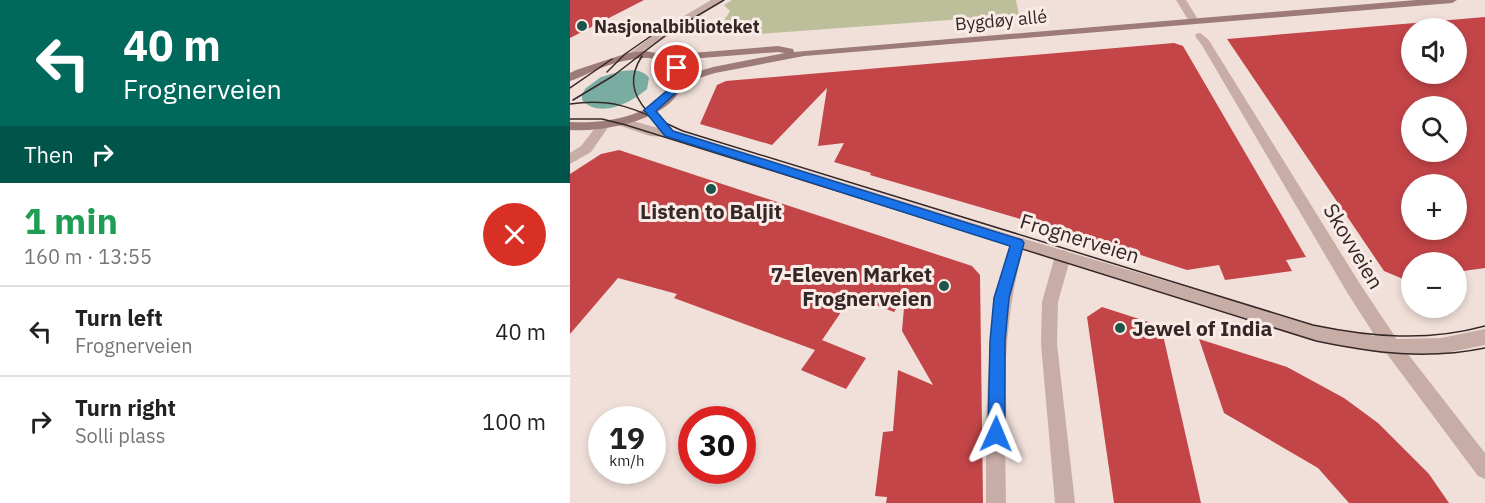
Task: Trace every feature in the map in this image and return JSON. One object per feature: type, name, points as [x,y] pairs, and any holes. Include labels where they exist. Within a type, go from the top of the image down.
[{"type":"main road","name":"Bygdøy allé","points":[[678,81],[713,70],[804,52],[1452,0]]},
{"type":"main road","name":"Bygdøy allé","points":[[570,78],[602,62],[632,55],[665,58],[778,49],[804,52]]},
{"type":"main road","points":[[570,126],[603,126],[622,122],[649,110],[669,96],[678,81],[677,68],[665,58]]},
{"type":"street","points":[[632,55],[718,0]]},
{"type":"street","points":[[1181,0],[1194,21]]},
{"type":"street","name":"Skovveien","points":[[1202,39],[1354,289],[1392,347],[1485,469]]},
{"type":"street","points":[[649,110],[669,133]]},
{"type":"street","name":"Frognerveien","points":[[622,122],[650,132],[669,133],[1314,333],[1392,347],[1441,346],[1485,338]]},
{"type":"street","points":[[570,159],[586,149],[603,126]]},
{"type":"street","points":[[996,503],[998,341],[1002,298],[1018,243]]},
{"type":"street","points":[[1063,256],[1050,302],[1048,344],[1065,503]]},
{"type":"green space","points":[[732,0],[1016,0],[1019,15],[744,35],[730,31],[723,22],[730,11],[724,5]]},
{"type":"water","points":[[622,71],[637,71],[646,75],[649,78],[647,89],[624,104],[606,109],[589,106],[582,100],[582,94],[586,88],[601,77]]},
{"type":"building","name":"Nasjonalbiblioteket","points":[[570,0],[644,0],[570,38]]},
{"type":"building","points":[[1485,17],[1485,268],[1467,270],[1467,252],[1401,252],[1401,278],[1384,271],[1227,39],[1401,24],[1401,84],[1467,84],[1467,19]]},
{"type":"building","points":[[1174,43],[1183,46],[1306,257],[1286,260],[1292,271],[1225,280],[1219,265],[1187,270],[1042,223],[1041,225],[870,175],[871,173],[834,162],[844,143],[818,146],[827,88],[772,145],[700,124],[717,85],[726,81]]},
{"type":"building","points":[[619,150],[972,266],[980,275],[983,503],[886,503],[887,497],[875,496],[883,432],[893,431],[898,370],[933,385],[902,331],[905,296],[894,312],[852,296],[822,340],[866,358],[846,389],[801,370],[815,350],[674,298],[677,294],[618,278],[570,334],[570,174],[601,154]]},
{"type":"building","points":[[1102,307],[1161,326],[1201,503],[1114,503],[1087,317]]},
{"type":"building","points":[[1199,339],[1287,367],[1344,398],[1378,423],[1429,474],[1449,503],[1349,503],[1318,468],[1224,413]]},
{"type":"tram line","points":[[573,100],[613,76],[670,32],[724,0]]},
{"type":"tram line","points":[[607,72],[625,54],[651,36]]},
{"type":"tram line","points":[[642,56],[635,70],[634,84],[638,98],[647,111]]},
{"type":"tram line","points":[[570,88],[612,59]]},
{"type":"tram line","points":[[570,104],[587,102],[616,104],[641,112],[683,131],[1313,325],[1399,336],[1442,334],[1485,326]]},
{"type":"tram line","points":[[570,119],[602,119],[626,125],[1316,341],[1400,354],[1442,354],[1485,348]]},
{"type":"place","name":"Nasjonalbiblioteket","points":[[582,26]]},
{"type":"place","name":"Listen to Baljit","points":[[711,189]]},
{"type":"place","name":"7-Eleven Market Frognerveien","points":[[944,286]]},
{"type":"place","name":"Jewel of India","points":[[1120,328]]},
{"type":"route","points":[[677,68],[679,74],[675,89],[660,104],[649,110],[669,133],[1018,243],[1007,274],[1002,298],[998,341],[996,434]]}]
